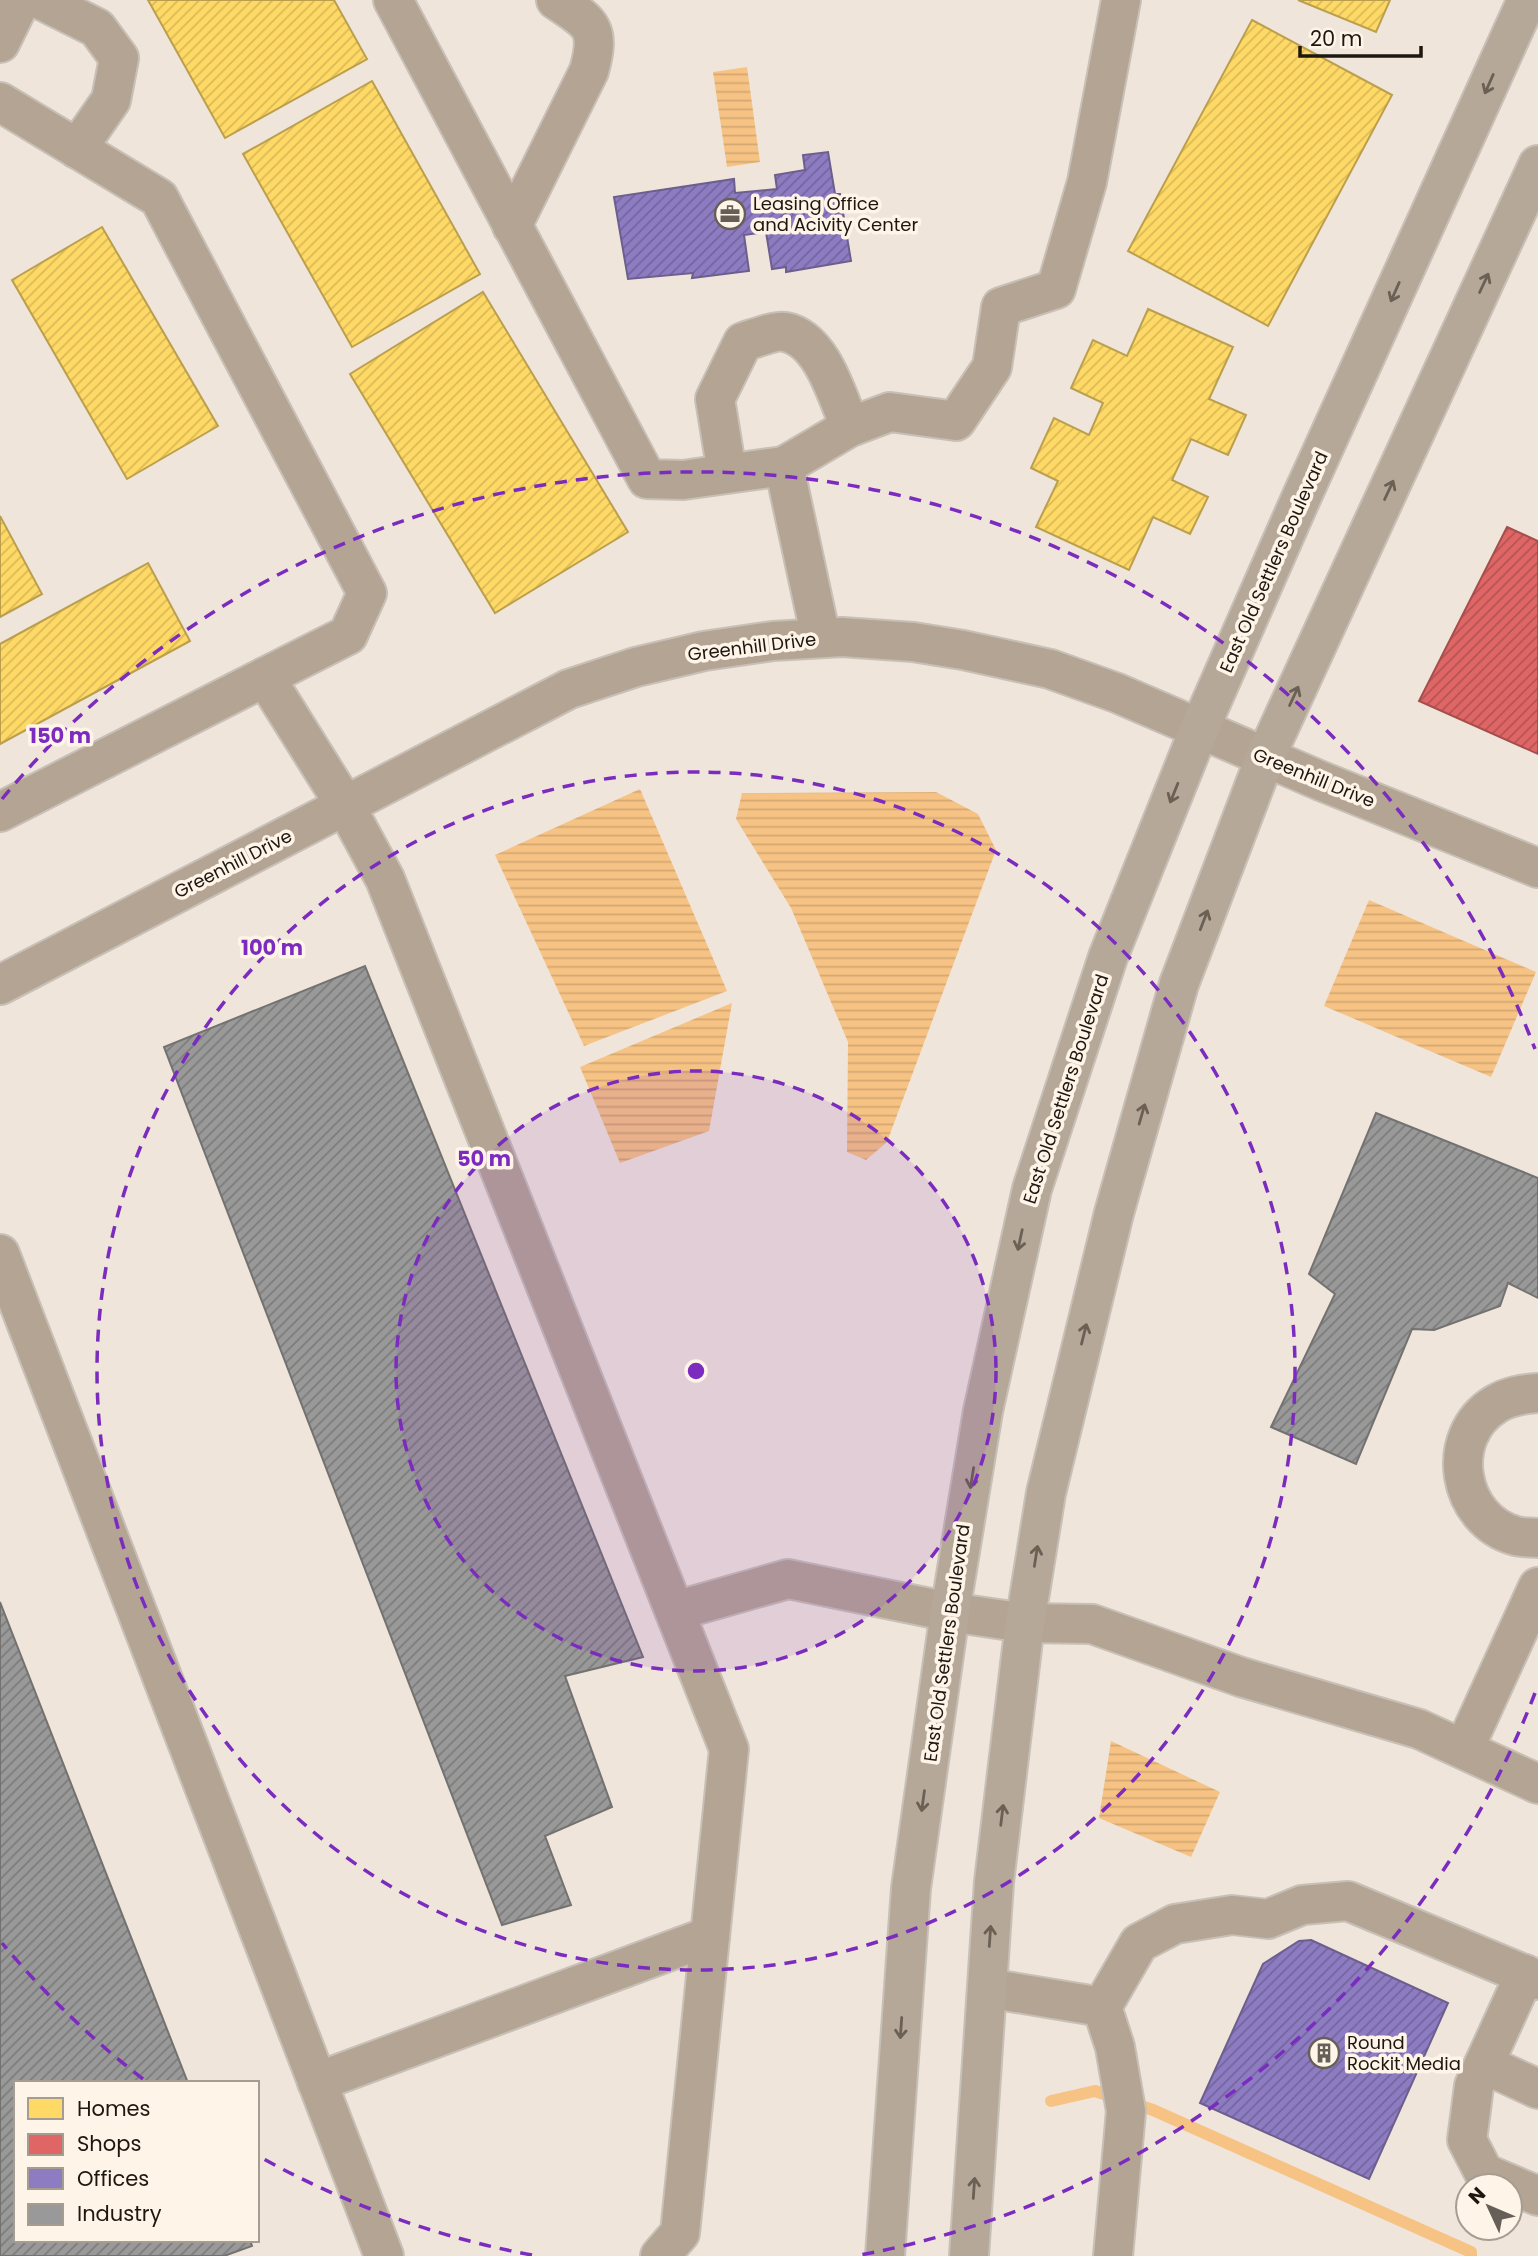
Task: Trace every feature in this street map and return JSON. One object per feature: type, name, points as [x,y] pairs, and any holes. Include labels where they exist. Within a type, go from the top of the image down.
[{"type":"main road","name":"East Old Settlers Boulevard","points":[[885,2256],[911,1888],[950,1612],[983,1411],[1032,1189],[1108,957],[1199,730],[1527,0]]},
{"type":"main road","points":[[969,2256],[994,1882],[1025,1623],[1046,1493],[1114,1213],[1179,984],[1265,758],[1538,165]]},
{"type":"street","points":[[0,43],[22,0]]},
{"type":"street","points":[[41,0],[97,28],[119,58],[111,100],[77,149]]},
{"type":"street","points":[[393,0],[647,479],[684,480],[784,466],[850,427],[890,412],[956,421],[992,367],[1001,307],[1056,289],[1087,182],[1121,0]]},
{"type":"street","points":[[512,226],[589,71],[595,49],[593,34],[583,18],[556,0]]},
{"type":"street","points":[[0,102],[159,198],[367,593],[348,635],[0,812]]},
{"type":"street","points":[[727,473],[715,399],[743,342],[783,331],[808,342],[825,369],[850,427]]},
{"type":"street","points":[[784,466],[821,638]]},
{"type":"street","name":"Greenhill Drive","points":[[0,985],[569,689],[636,667],[704,651],[774,641],[842,637],[913,642],[1050,669],[1117,693],[1265,758],[1538,868]]},
{"type":"street","points":[[265,677],[345,805],[385,880],[730,1748],[680,2233],[660,2256]]},
{"type":"street","points":[[0,1254],[317,2082],[377,2254]]},
{"type":"street","points":[[1538,1393],[1518,1394],[1496,1404],[1477,1420],[1466,1441],[1461,1465],[1465,1489],[1476,1510],[1494,1527],[1517,1536],[1538,1538]]},
{"type":"street","points":[[675,1611],[788,1579],[950,1612],[1025,1623],[1092,1624],[1241,1677],[1419,1729],[1538,1784]]},
{"type":"street","points":[[1464,1749],[1538,1587]]},
{"type":"street","points":[[1113,2256],[1126,2111],[1115,2047],[1102,2007],[1139,1943],[1175,1924],[1232,1915],[1268,1919],[1302,1905],[1348,1901],[1531,1977],[1474,2086],[1467,2140],[1484,2172],[1538,2196]]},
{"type":"street","points":[[317,2082],[710,1936]]},
{"type":"street","points":[[987,1988],[1102,2007]]},
{"type":"street","points":[[1484,2064],[1538,2089]]},
{"type":"shaded area","points":[[747,67],[760,162],[727,167],[713,72]]},
{"type":"shaded area","points":[[640,789],[727,991],[584,1046],[495,855]]},
{"type":"shaded area","points":[[936,792],[978,814],[996,850],[887,1142],[866,1160],[847,1152],[848,1042],[791,908],[736,819],[742,793]]},
{"type":"shaded area","points":[[1369,900],[1536,972],[1491,1077],[1324,1006]]},
{"type":"shaded area","points":[[732,1003],[709,1131],[620,1163],[580,1067]]},
{"type":"shaded area","points":[[1111,1741],[1220,1792],[1191,1857],[1099,1818]]},
{"type":"building: Homes","points":[[148,0],[334,0],[367,59],[225,138]]},
{"type":"building: Homes","points":[[1298,0],[1390,0],[1376,32]]},
{"type":"building: Homes","points":[[1252,20],[1392,95],[1268,326],[1128,251]]},
{"type":"building: Homes","points":[[372,81],[480,274],[352,347],[243,154]]},
{"type":"building: Homes","points":[[102,227],[218,426],[127,479],[12,280]]},
{"type":"building: Homes","points":[[483,292],[628,532],[495,613],[350,374]]},
{"type":"building: Homes","points":[[1148,309],[1233,347],[1209,399],[1246,415],[1228,455],[1191,439],[1172,480],[1208,497],[1190,534],[1153,517],[1129,570],[1036,527],[1058,481],[1031,468],[1054,418],[1089,435],[1103,403],[1071,388],[1093,340],[1127,356]]},
{"type":"building: Homes","points":[[0,516],[42,594],[0,617]]},
{"type":"building: Homes","points":[[148,563],[190,641],[0,744],[0,644]]},
{"type":"building: Shops","points":[[1507,527],[1538,541],[1538,754],[1419,701]]},
{"type":"building: Offices","name":"Leasing Office and Acivity Center","points":[[828,152],[835,194],[840,194],[851,261],[786,272],[786,267],[772,269],[766,232],[744,235],[749,271],[692,278],[693,273],[628,279],[614,197],[734,179],[735,193],[777,189],[775,175],[805,170],[803,155]]},
{"type":"building: Offices","name":"Round Rockit Media","points":[[1311,1940],[1448,2003],[1369,2179],[1200,2103],[1263,1964],[1299,1941]]},
{"type":"building: Industry","points":[[365,966],[643,1657],[565,1676],[612,1807],[545,1836],[571,1905],[502,1925],[164,1047]]},
{"type":"building: Industry","points":[[1376,1113],[1538,1178],[1538,1298],[1508,1283],[1500,1306],[1434,1330],[1412,1329],[1356,1464],[1271,1427],[1335,1294],[1309,1274]]},
{"type":"building: Industry","points":[[0,1602],[187,2081],[14,2081],[14,2242],[251,2242],[252,2246],[224,2256],[0,2256]]},
{"type":"waterway","points":[[1051,2101],[1095,2091],[1153,2110],[1471,2252],[1471,2256]]},
{"type":"place","name":"Leasing Office and Acivity Center","points":[[730,214]]},
{"type":"place","name":"Round Rockit Media","points":[[1324,2053]]}]
